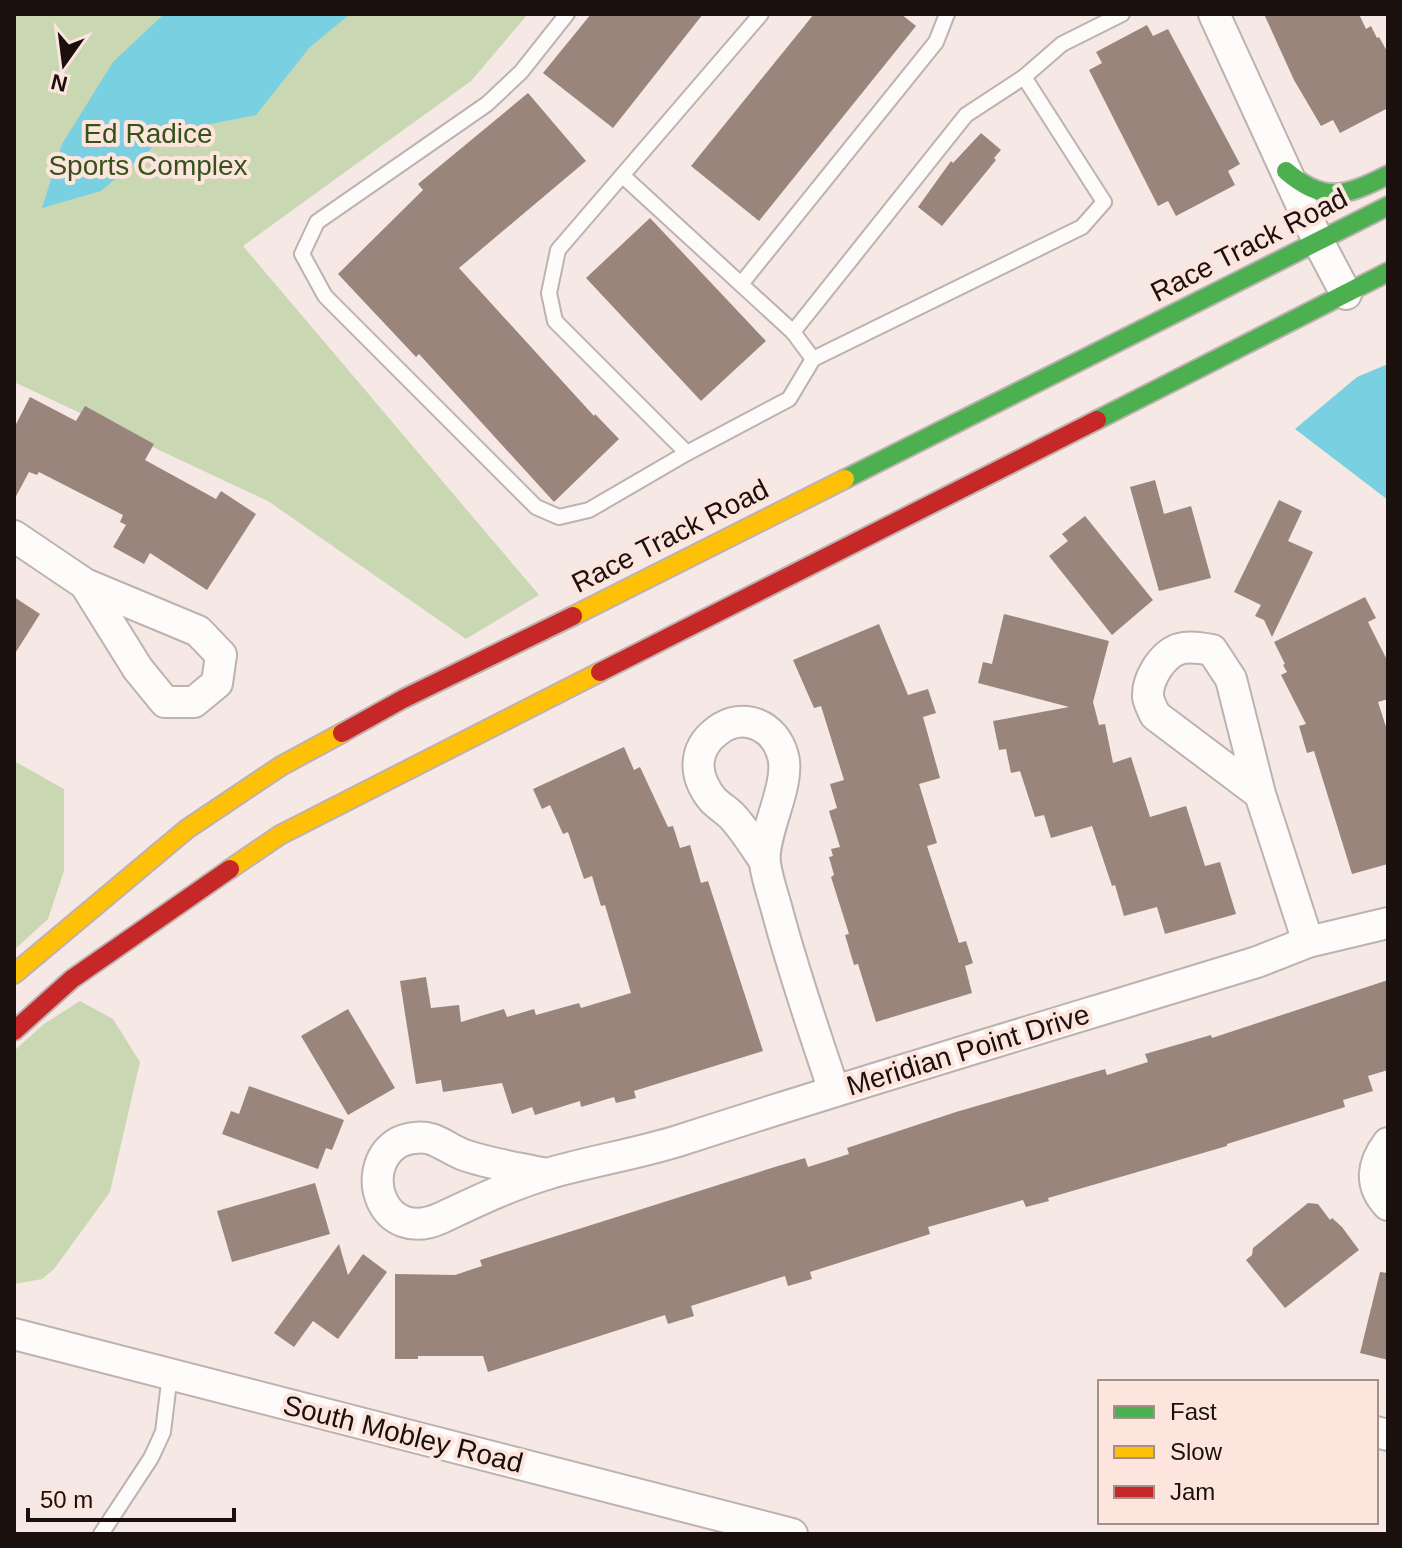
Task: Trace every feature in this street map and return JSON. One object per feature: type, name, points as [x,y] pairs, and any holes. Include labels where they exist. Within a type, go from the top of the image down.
[{"type":"main road","points":[[1286,171],[1301,186],[1332,196],[1352,193],[1388,175]]},
{"type":"main road","name":"Race Track Road","points":[[14,974],[187,829],[281,766],[403,699],[535,644],[1388,206]]},
{"type":"main road","points":[[1301,273],[1318,241]]},
{"type":"main road","points":[[14,1031],[72,979],[280,835],[559,683],[828,555],[1388,272]]},
{"type":"main road","points":[[828,555],[863,519]]},
{"type":"street","points":[[1214,14],[1318,241],[1346,294]]},
{"type":"street","points":[[14,536],[85,584],[198,631],[221,655],[217,683],[194,702],[165,702],[138,669],[85,584]]},
{"type":"street","points":[[1260,794],[1155,715],[1148,698],[1150,682],[1159,664],[1176,650],[1193,647],[1212,650],[1231,679],[1260,794],[1308,942]]},
{"type":"street","points":[[764,860],[789,954],[834,1091]]},
{"type":"street","name":"Meridian Point Drive","points":[[546,1174],[464,1155],[430,1139],[408,1139],[395,1145],[385,1156],[378,1191],[386,1209],[398,1220],[417,1224],[433,1222],[546,1174],[638,1154],[1257,962],[1308,942],[1388,923]]},
{"type":"street","points":[[1388,1143],[1377,1161],[1374,1175],[1376,1188],[1388,1205]]},
{"type":"street","name":"South Mobley Road","points":[[14,1334],[792,1534]]},
{"type":"lane","points":[[567,14],[521,72],[487,104],[317,222],[302,254],[325,296],[536,507],[559,517],[589,510],[789,399],[813,359],[1082,227],[1104,202],[1024,77]]},
{"type":"lane","points":[[687,453],[555,321],[549,293],[558,250],[761,14]]},
{"type":"lane","points":[[741,284],[936,42],[947,14]]},
{"type":"lane","points":[[793,332],[966,115],[1024,77],[1062,44],[1122,14]]},
{"type":"lane","points":[[623,176],[793,332],[813,359]]},
{"type":"lane","points":[[101,1534],[151,1458],[163,1432],[170,1374]]},
{"type":"green space","name":"Ed Radice Sports Complex","points":[[14,14],[528,14],[471,81],[243,246],[539,595],[466,639],[268,501],[14,382]]},
{"type":"green space","points":[[14,761],[64,789],[64,871],[48,919],[14,950]]},
{"type":"green space","points":[[80,1001],[113,1019],[140,1062],[110,1192],[54,1269],[42,1279],[14,1284],[14,1051],[44,1024]]},
{"type":"water","points":[[164,14],[350,14],[310,47],[256,115],[171,132],[101,191],[42,208],[62,144],[113,62]]},
{"type":"water","points":[[1388,364],[1388,500],[1295,429],[1357,377]]},
{"type":"building","points":[[591,14],[703,14],[613,128],[543,73]]},
{"type":"building","points":[[814,14],[901,14],[916,26],[759,221],[691,166]]},
{"type":"building","points":[[1264,14],[1359,14],[1366,29],[1371,26],[1388,53],[1388,108],[1340,133],[1333,120],[1321,126],[1294,80]]},
{"type":"building","points":[[1147,25],[1153,36],[1168,29],[1240,164],[1228,171],[1235,185],[1176,216],[1168,201],[1158,206],[1089,70],[1102,63],[1096,52]]},
{"type":"building","points":[[528,93],[586,161],[459,268],[594,416],[619,439],[554,502],[419,354],[416,357],[338,274],[423,190],[418,184]]},
{"type":"building","points":[[981,133],[1001,150],[942,226],[918,207],[951,161],[953,163]]},
{"type":"building","points":[[650,218],[766,341],[701,401],[586,278]]},
{"type":"building","points":[[30,397],[76,421],[85,406],[154,444],[145,460],[216,499],[221,491],[256,514],[207,590],[150,553],[144,564],[113,547],[126,525],[120,522],[123,515],[39,472],[37,475],[29,472],[14,500],[14,428]]},
{"type":"building","points":[[1155,480],[1164,514],[1191,506],[1211,578],[1159,591],[1130,487]]},
{"type":"building","points":[[1279,500],[1302,511],[1288,541],[1313,552],[1272,637],[1264,620],[1255,616],[1261,605],[1234,592]]},
{"type":"building","points":[[1085,516],[1153,600],[1112,635],[1049,556],[1068,541],[1062,534]]},
{"type":"building","points":[[14,597],[40,614],[14,655]]},
{"type":"building","points":[[1365,597],[1376,618],[1368,622],[1388,662],[1388,699],[1378,702],[1388,733],[1388,864],[1352,874],[1314,751],[1307,753],[1299,726],[1306,724],[1281,675],[1287,672],[1274,642]]},
{"type":"building","points":[[1004,614],[1109,641],[1093,702],[1099,725],[1105,724],[1113,763],[1131,757],[1150,817],[1186,806],[1205,866],[1220,862],[1236,914],[1165,934],[1157,907],[1124,916],[1092,826],[1051,838],[1044,815],[1035,817],[1020,771],[1011,773],[1006,749],[999,750],[993,721],[1069,707],[978,683],[983,662],[992,664]]},
{"type":"building","points":[[879,624],[908,695],[928,689],[936,713],[923,717],[940,778],[919,784],[937,843],[927,846],[959,943],[966,941],[973,963],[965,966],[972,993],[876,1022],[858,964],[854,965],[845,935],[849,934],[831,877],[834,875],[829,857],[833,856],[831,849],[840,847],[829,811],[837,808],[830,784],[844,780],[821,706],[814,708],[793,660]]},
{"type":"building","points":[[624,747],[634,770],[640,767],[668,827],[673,826],[680,848],[690,845],[701,883],[708,881],[763,1051],[634,1091],[636,1098],[616,1103],[614,1097],[581,1107],[580,1101],[535,1115],[532,1107],[512,1114],[502,1083],[443,1092],[441,1080],[416,1084],[400,981],[426,977],[431,1008],[459,1005],[461,1022],[504,1009],[507,1017],[534,1009],[536,1015],[579,1003],[581,1008],[631,993],[605,905],[601,906],[592,876],[584,879],[568,832],[563,834],[550,805],[542,809],[533,789]]},
{"type":"building","points":[[1388,980],[1388,1070],[1368,1076],[1373,1091],[1343,1100],[1345,1107],[1227,1146],[1048,1198],[1049,1201],[1026,1207],[1023,1200],[928,1227],[930,1234],[810,1272],[812,1279],[788,1286],[785,1276],[691,1306],[694,1316],[668,1324],[665,1315],[488,1372],[483,1356],[395,1359],[395,1274],[455,1275],[482,1266],[480,1260],[805,1158],[808,1167],[849,1154],[847,1148],[956,1112],[1105,1069],[1107,1075],[1148,1062],[1145,1054],[1211,1035],[1212,1038]]},
{"type":"building","points":[[348,1009],[395,1088],[348,1115],[301,1036]]},
{"type":"building","points":[[249,1086],[344,1120],[332,1150],[326,1148],[318,1169],[222,1134],[231,1111],[239,1114]]},
{"type":"building","points":[[315,1183],[330,1234],[232,1262],[217,1211]]},
{"type":"building","points":[[1308,1203],[1318,1204],[1330,1220],[1332,1218],[1342,1227],[1359,1250],[1285,1308],[1246,1260],[1252,1255],[1253,1248]]},
{"type":"building","points":[[339,1244],[348,1275],[363,1254],[387,1272],[338,1339],[313,1321],[294,1347],[274,1333]]},
{"type":"building","points":[[1380,1272],[1388,1273],[1388,1360],[1360,1353]]},
{"type":"traffic: fast","points":[[1286,171],[1312,188],[1336,193],[1360,188],[1388,175]]},
{"type":"traffic: fast","points":[[845,479],[1388,206]]},
{"type":"traffic: fast","points":[[1097,420],[1388,272]]},
{"type":"traffic: slow","points":[[573,616],[845,479]]},
{"type":"traffic: slow","points":[[230,869],[280,835],[600,672]]},
{"type":"traffic: slow","points":[[14,974],[187,829],[281,766],[342,733]]},
{"type":"traffic: jam","points":[[600,672],[1097,420]]},
{"type":"traffic: jam","points":[[342,733],[403,699],[573,616]]},
{"type":"traffic: jam","points":[[14,1031],[72,979],[230,869]]}]
